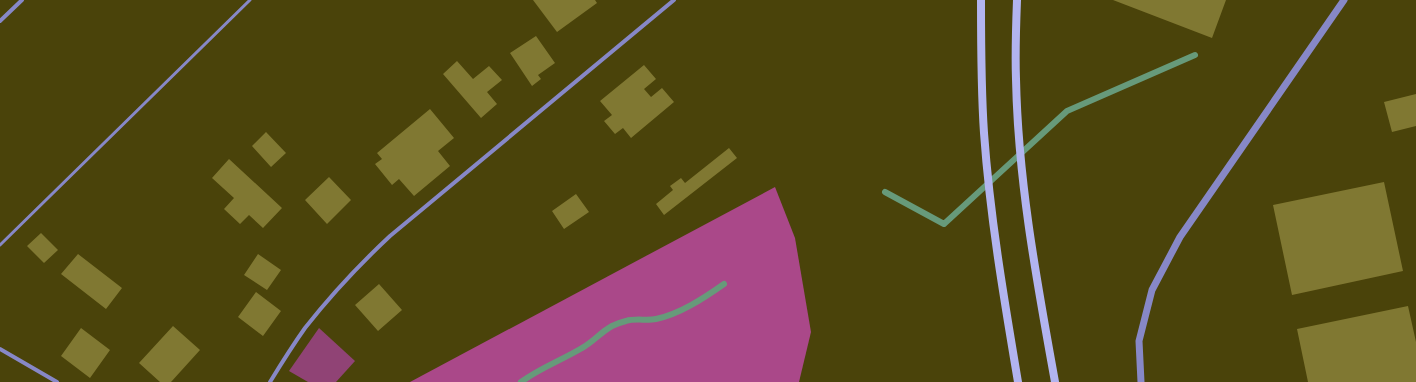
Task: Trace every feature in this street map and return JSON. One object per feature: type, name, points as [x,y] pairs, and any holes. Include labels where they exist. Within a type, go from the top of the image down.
[{"type":"main road","points":[[981,0],[984,132],[993,220],[1018,382]]},
{"type":"main road","points":[[1016,0],[1016,80],[1022,166],[1041,306],[1055,382]]},
{"type":"street","points":[[0,22],[22,0]]},
{"type":"street","points":[[270,382],[305,329],[332,296],[390,236],[674,0]]},
{"type":"street","points":[[1141,382],[1139,341],[1152,290],[1180,237],[1344,0]]},
{"type":"street","points":[[0,349],[58,382]]},
{"type":"lane","points":[[0,245],[250,0]]},
{"type":"shaded area","points":[[775,187],[795,238],[811,332],[799,382],[410,382]]},
{"type":"shaded area","points":[[319,328],[355,361],[336,382],[308,382],[289,371]]},
{"type":"building","points":[[533,0],[595,0],[597,3],[557,32]]},
{"type":"building","points":[[1113,0],[1226,0],[1212,38]]},
{"type":"building","points":[[536,36],[555,63],[538,75],[541,79],[532,86],[510,53]]},
{"type":"building","points":[[457,61],[473,79],[489,66],[502,80],[487,92],[497,104],[481,118],[443,74]]},
{"type":"building","points":[[644,65],[656,79],[644,89],[651,97],[662,88],[674,102],[631,138],[623,128],[615,134],[604,121],[612,115],[600,101]]},
{"type":"building","points":[[1416,94],[1416,126],[1392,132],[1384,102]]},
{"type":"building","points":[[430,109],[454,138],[438,151],[450,166],[414,196],[399,179],[392,185],[375,164],[382,159],[377,153]]},
{"type":"building","points":[[266,132],[286,153],[271,167],[252,146]]},
{"type":"building","points":[[729,148],[737,158],[664,215],[656,204],[673,190],[670,186],[681,178],[685,183]]},
{"type":"building","points":[[229,159],[282,208],[263,228],[249,215],[240,224],[224,209],[234,198],[212,178]]},
{"type":"building","points":[[329,177],[351,200],[327,224],[305,200]]},
{"type":"building","points":[[1384,182],[1403,271],[1292,295],[1273,205]]},
{"type":"building","points":[[576,194],[589,212],[564,229],[552,211]]},
{"type":"building","points":[[41,233],[58,250],[44,263],[27,246]]},
{"type":"building","points":[[78,254],[122,288],[106,309],[61,274]]},
{"type":"building","points":[[258,254],[281,270],[267,290],[244,275]]},
{"type":"building","points":[[379,284],[402,310],[378,331],[355,305]]},
{"type":"building","points":[[256,292],[281,311],[263,336],[238,317]]},
{"type":"building","points":[[1408,306],[1416,342],[1416,382],[1308,382],[1297,329]]},
{"type":"building","points":[[173,326],[200,350],[171,382],[160,382],[139,363]]},
{"type":"building","points":[[81,328],[110,350],[90,378],[61,356]]},
{"type":"waterway","points":[[885,192],[944,224],[1067,111],[1195,55]]},
{"type":"waterway","points":[[521,382],[536,372],[586,346],[612,326],[630,320],[652,320],[665,317],[700,300],[724,284]]}]
